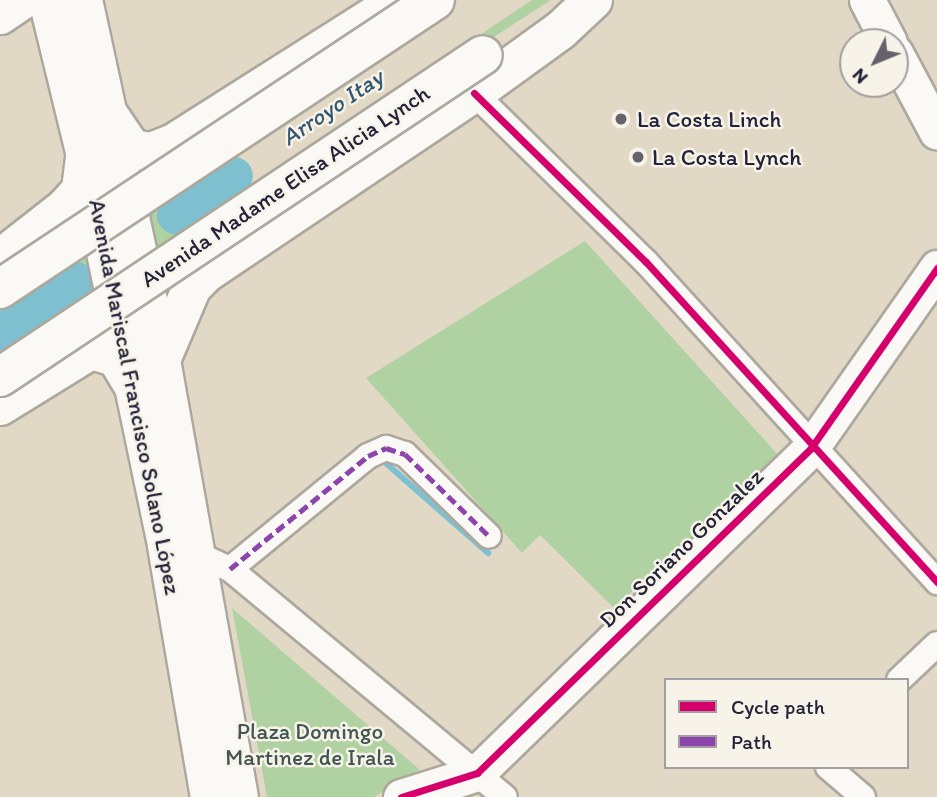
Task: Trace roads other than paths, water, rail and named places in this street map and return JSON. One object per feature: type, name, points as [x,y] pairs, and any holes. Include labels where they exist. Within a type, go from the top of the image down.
[{"type":"highway","name":"Avenida Mariscal Francisco Solano López","points":[[48,0],[85,152],[119,236],[161,360],[239,797]]},
{"type":"highway","name":"Avenida Mariscal Francisco Solano López","points":[[83,0],[110,117],[132,384],[167,546],[210,797]]},
{"type":"highway","points":[[110,117],[132,149],[151,152],[174,143],[399,0]]},
{"type":"highway","points":[[0,289],[435,0]]},
{"type":"highway","name":"Avenida Madame Elisa Alicia Lynch","points":[[0,377],[483,55],[573,0]]},
{"type":"highway","points":[[161,360],[187,295],[206,274],[474,93],[561,30],[593,0]]},
{"type":"highway","points":[[0,259],[81,190],[86,179],[85,152]]},
{"type":"highway","points":[[0,406],[91,350],[116,357],[132,384]]},
{"type":"street","points":[[0,16],[24,0]]},
{"type":"street","points":[[867,0],[882,28]]},
{"type":"street","points":[[909,79],[937,132]]},
{"type":"street","points":[[474,93],[646,262],[811,448],[937,582]]},
{"type":"street","name":"Don Soriano Gonzalez","points":[[401,797],[477,773],[811,448],[937,268]]},
{"type":"street","points":[[230,569],[368,456],[386,448],[405,454],[489,536]]},
{"type":"street","points":[[195,553],[230,569],[505,797]]},
{"type":"street","points":[[901,678],[937,643]]},
{"type":"street","points":[[830,769],[863,797]]},
{"type":"waterway","name":"Arroyo Itay","points":[[175,215],[234,175]]},
{"type":"waterway","name":"Arroyo Itay","points":[[0,331],[75,280]]},
{"type":"waterway","points":[[380,458],[488,553]]},
{"type":"place","name":"La Costa Linch","points":[[621,119]]},
{"type":"place","name":"La Costa Lynch","points":[[638,157]]},
{"type":"park label","name":"Plaza Domingo Martinez de Irala","points":[[310,744]]}]
